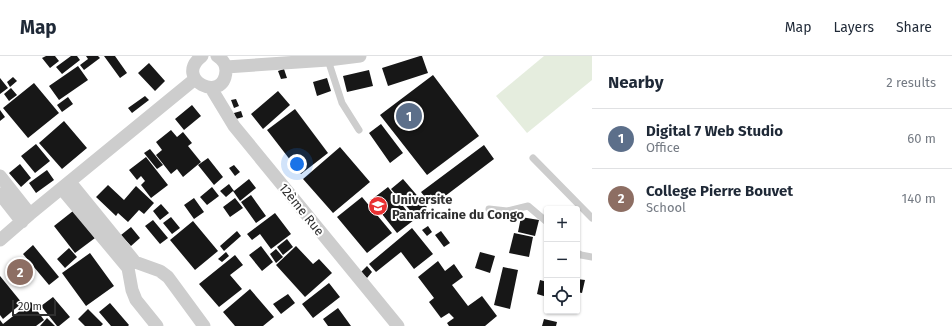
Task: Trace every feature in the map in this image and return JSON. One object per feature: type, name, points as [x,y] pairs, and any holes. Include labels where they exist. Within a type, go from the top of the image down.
[{"type":"street","points":[[197,58],[192,70],[195,79],[202,86],[211,88],[220,84],[226,76],[226,67],[221,58],[217,56]]},
{"type":"street","points":[[226,67],[328,60],[360,56]]},
{"type":"street","points":[[0,240],[195,79]]},
{"type":"street","name":"12ème Rue","points":[[211,88],[234,126],[398,326]]},
{"type":"street","points":[[0,176],[26,218]]},
{"type":"street","points":[[66,186],[131,265],[132,290],[136,300],[157,326]]},
{"type":"street","points":[[0,194],[26,218]]},
{"type":"street","points":[[131,265],[160,271],[168,277],[204,326]]},
{"type":"lane","points":[[328,60],[342,103],[359,130]]},
{"type":"lane","points":[[533,158],[592,218]]},
{"type":"lane","points":[[489,209],[507,211],[528,206],[544,219]]},
{"type":"lane","points":[[580,254],[592,256]]},
{"type":"green space","points":[[544,56],[592,56],[592,80],[527,133],[496,96]]},
{"type":"building","points":[[46,56],[55,56],[59,61],[50,68],[42,58]]},
{"type":"building","points":[[71,56],[77,56],[80,60],[62,74],[56,67]]},
{"type":"building","points":[[86,56],[98,56],[100,58],[84,70],[80,65],[88,59]]},
{"type":"building","points":[[104,56],[115,56],[127,73],[120,78]]},
{"type":"building","points":[[422,56],[428,73],[388,86],[382,68]]},
{"type":"building","points":[[149,63],[165,81],[155,91],[138,73]]},
{"type":"building","points":[[78,66],[88,80],[59,100],[49,86]]},
{"type":"building","points":[[284,69],[287,78],[281,79],[278,71]]},
{"type":"building","points":[[369,70],[373,86],[347,92],[343,76]]},
{"type":"building","points":[[433,75],[479,136],[427,175],[380,115]]},
{"type":"building","points":[[13,77],[17,81],[10,87],[7,82]]},
{"type":"building","points":[[0,78],[8,88],[0,94]]},
{"type":"building","points":[[327,78],[331,91],[317,96],[313,82]]},
{"type":"building","points":[[34,83],[59,113],[28,138],[3,108]]},
{"type":"building","points":[[11,88],[17,95],[9,101],[4,94]]},
{"type":"building","points":[[278,91],[290,105],[263,129],[251,114]]},
{"type":"building","points":[[145,96],[149,100],[132,113],[128,108]]},
{"type":"building","points":[[68,97],[73,104],[62,112],[57,105]]},
{"type":"building","points":[[236,99],[239,106],[234,108],[231,100]]},
{"type":"building","points":[[192,105],[201,116],[184,130],[175,119]]},
{"type":"building","points":[[295,109],[328,153],[301,174],[267,130]]},
{"type":"building","points":[[0,110],[5,117],[0,121]]},
{"type":"building","points":[[241,111],[243,117],[236,119],[234,113]]},
{"type":"building","points":[[64,121],[87,148],[62,169],[39,143]]},
{"type":"building","points":[[381,124],[403,153],[390,163],[369,133]]},
{"type":"building","points":[[171,130],[177,137],[183,132],[192,143],[188,146],[201,162],[183,177],[177,169],[171,174],[156,155],[162,150],[156,142]]},
{"type":"building","points":[[36,144],[50,161],[35,173],[21,156]]},
{"type":"building","points":[[484,145],[494,159],[432,206],[421,192]]},
{"type":"building","points":[[340,147],[370,182],[333,213],[303,179]]},
{"type":"building","points":[[150,149],[163,165],[157,169],[144,153]]},
{"type":"building","points":[[146,157],[168,185],[151,198],[141,185],[145,181],[141,176],[137,180],[129,170]]},
{"type":"building","points":[[208,158],[223,177],[214,185],[198,165]]},
{"type":"building","points":[[20,164],[31,178],[21,187],[9,173]]},
{"type":"building","points":[[234,165],[240,172],[235,176],[229,168]]},
{"type":"building","points":[[47,170],[54,180],[36,193],[29,183]]},
{"type":"building","points":[[249,179],[256,188],[240,201],[233,191],[226,197],[220,191],[229,184],[234,191]]},
{"type":"building","points":[[403,179],[427,207],[416,217],[391,189]]},
{"type":"building","points":[[108,185],[124,200],[136,186],[154,203],[144,214],[139,210],[128,222],[118,213],[116,216],[96,197]]},
{"type":"building","points":[[212,187],[219,196],[207,205],[200,197]]},
{"type":"building","points":[[388,187],[414,220],[397,233],[371,200]]},
{"type":"building","points":[[251,195],[266,216],[256,223],[241,202]]},
{"type":"building","points":[[362,197],[392,233],[367,253],[337,217]]},
{"type":"building","points":[[194,198],[204,212],[194,219],[184,205]]},
{"type":"building","points":[[235,198],[243,208],[230,217],[223,207]]},
{"type":"building","points":[[161,204],[169,213],[160,220],[153,211]]},
{"type":"building","points":[[73,211],[95,238],[75,253],[54,226]]},
{"type":"building","points":[[275,213],[291,234],[271,249],[260,234],[252,240],[247,234]]},
{"type":"building","points":[[171,217],[180,228],[172,234],[163,223]]},
{"type":"building","points":[[521,217],[539,220],[535,236],[518,232]]},
{"type":"building","points":[[153,220],[168,238],[160,244],[145,226]]},
{"type":"building","points":[[193,221],[218,251],[195,270],[170,240]]},
{"type":"building","points":[[428,226],[432,232],[427,236],[422,230]]},
{"type":"building","points":[[131,227],[140,238],[131,246],[121,235]]},
{"type":"building","points":[[412,228],[433,254],[414,269],[401,252],[376,272],[369,264]]},
{"type":"building","points":[[237,231],[241,236],[224,251],[220,246]]},
{"type":"building","points":[[441,231],[450,243],[444,247],[435,235]]},
{"type":"building","points":[[514,233],[533,237],[529,257],[509,253]]},
{"type":"building","points":[[287,239],[293,247],[283,255],[277,247]]},
{"type":"building","points":[[33,245],[59,277],[49,285],[23,254]]},
{"type":"building","points":[[261,246],[273,262],[262,271],[249,255]]},
{"type":"building","points":[[296,246],[313,264],[319,259],[332,273],[305,297],[276,265]]},
{"type":"building","points":[[69,248],[77,257],[65,268],[57,259]]},
{"type":"building","points":[[276,249],[283,257],[276,263],[270,254]]},
{"type":"building","points":[[226,252],[229,256],[222,262],[218,259]]},
{"type":"building","points":[[480,252],[495,256],[490,273],[475,268]]},
{"type":"building","points":[[90,253],[114,286],[86,306],[62,273]]},
{"type":"building","points":[[235,255],[243,265],[230,275],[242,289],[219,307],[199,284]]},
{"type":"building","points":[[438,261],[445,271],[454,264],[463,277],[452,285],[468,306],[482,296],[497,316],[485,326],[449,326],[447,323],[454,318],[449,313],[441,318],[429,302],[434,298],[418,277]]},
{"type":"building","points":[[367,266],[372,272],[367,278],[361,272]]},
{"type":"building","points":[[503,267],[518,270],[510,309],[494,305]]},
{"type":"building","points":[[0,276],[22,303],[3,319],[0,315]]},
{"type":"building","points":[[580,279],[585,280],[582,293],[580,293]]},
{"type":"building","points":[[540,280],[544,281],[544,296],[537,294]]},
{"type":"building","points":[[329,283],[340,297],[313,318],[302,304]]},
{"type":"building","points":[[250,289],[274,317],[263,326],[235,326],[223,312]]},
{"type":"building","points":[[288,294],[295,303],[281,314],[273,304]]},
{"type":"building","points":[[53,297],[70,317],[59,326],[57,326],[41,306]]},
{"type":"building","points":[[31,302],[44,320],[36,326],[0,326],[0,320],[3,324]]},
{"type":"building","points":[[110,303],[129,325],[128,326],[111,326],[99,312]]},
{"type":"building","points":[[338,308],[351,326],[328,326],[323,319]]},
{"type":"building","points":[[88,309],[103,324],[101,326],[85,326],[78,319]]},
{"type":"building","points":[[47,318],[55,326],[40,326]]},
{"type":"building","points":[[544,319],[557,322],[556,326],[542,326]]},
{"type":"place","name":"Digital 7 Web Studio","points":[[409,116]]},
{"type":"place","name":"Universite Panafricaine du Congo","points":[[378,206]]},
{"type":"place","name":"College Pierre Bouvet","points":[[20,272]]}]
